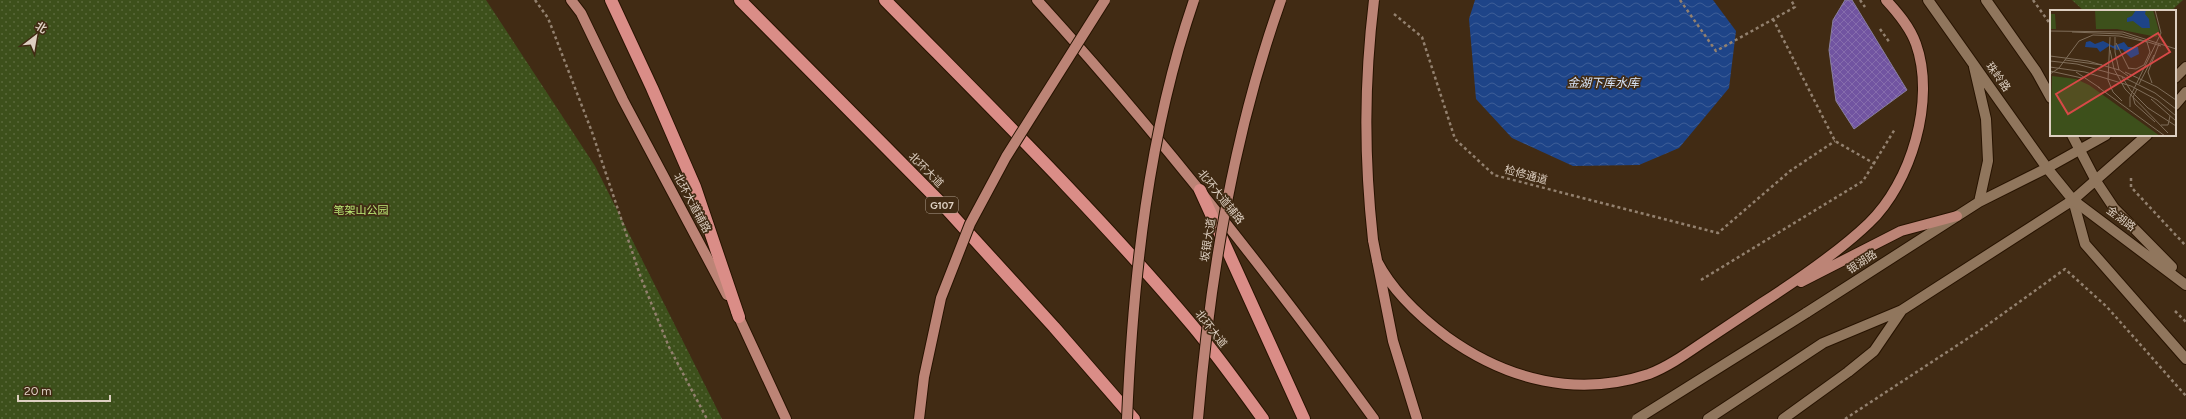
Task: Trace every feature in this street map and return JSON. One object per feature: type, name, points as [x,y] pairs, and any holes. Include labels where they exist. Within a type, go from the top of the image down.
[{"type":"highway","points":[[611,0],[652,88],[695,187],[739,317]]},
{"type":"highway","name":"北环大道","points":[[740,0],[942,204],[1054,327],[1134,419]]},
{"type":"highway","name":"北环大道","points":[[885,0],[1004,121],[1136,262],[1193,326],[1263,419]]},
{"type":"highway","points":[[1200,190],[1304,419]]},
{"type":"main road","name":"北环大道辅路","points":[[571,0],[581,13],[623,100],[739,317],[786,419]]},
{"type":"main road","name":"北环大道辅路","points":[[1037,0],[1123,97],[1200,190],[1294,310],[1374,419]]},
{"type":"main road","points":[[919,419],[924,377],[941,298],[970,224],[1006,158],[1105,0]]},
{"type":"main road","points":[[1127,419],[1132,316],[1146,202],[1154,158],[1171,84],[1194,0]]},
{"type":"main road","name":"坂银大道","points":[[1198,419],[1204,352],[1225,207],[1255,81],[1281,0]]},
{"type":"main road","points":[[1374,0],[1366,95],[1365,144],[1373,240],[1393,341],[1418,419]]},
{"type":"main road","points":[[1377,261],[1385,276],[1414,310],[1432,326],[1496,367],[1519,375],[1573,384],[1598,384],[1624,381],[1669,366],[1775,295],[1870,222],[1889,196],[1911,154],[1923,100],[1922,70],[1916,43],[1901,17],[1886,0]]},
{"type":"main road","points":[[1775,295],[1901,232],[1957,216]]},
{"type":"street","name":"珠岭路","points":[[1928,0],[2047,168]]},
{"type":"street","points":[[1986,0],[2036,71],[2050,96]]},
{"type":"street","points":[[1972,61],[1986,119],[1988,160],[1979,202]]},
{"type":"street","points":[[2176,77],[2186,67]]},
{"type":"street","points":[[2176,104],[2186,92]]},
{"type":"street","points":[[2073,136],[2080,150]]},
{"type":"street","name":"银湖路","points":[[1637,419],[1979,202],[2047,168],[2104,136]]},
{"type":"street","points":[[1708,419],[1823,343],[1902,310],[2073,200],[2146,136]]},
{"type":"street","name":"金湖路","points":[[2080,150],[2096,181],[2114,208],[2186,281]]},
{"type":"street","name":"金湖路","points":[[2047,168],[2073,200],[2186,285]]},
{"type":"street","points":[[2073,200],[2085,244],[2186,359]]},
{"type":"street","points":[[1783,419],[1848,372],[1874,351],[1902,310]]},
{"type":"path","points":[[535,0],[548,18],[586,117],[641,278],[669,347],[707,419]]},
{"type":"path","points":[[1680,0],[1716,51],[1795,7],[1791,0]]},
{"type":"path","points":[[1860,0],[1869,12]]},
{"type":"path","points":[[2033,0],[2050,24]]},
{"type":"path","name":"检修通道","points":[[1389,9],[1422,37],[1455,139],[1494,175],[1718,233],[1790,171],[1835,141]]},
{"type":"path","points":[[1773,19],[1835,141],[1875,164]]},
{"type":"path","points":[[1878,25],[1891,44]]},
{"type":"path","points":[[1701,280],[1863,181],[1875,164],[1898,123]]},
{"type":"path","points":[[2131,172],[2131,187],[2186,246]]},
{"type":"path","points":[[1845,419],[1979,331],[2065,269],[2107,307],[2186,396]]},
{"type":"green space","name":"笔架山公园","points":[[0,0],[486,0],[595,166],[722,419],[0,419]]},
{"type":"green space","points":[[2072,0],[2183,0],[2172,10],[2083,10]]},
{"type":"water","name":"金湖下库水库","points":[[1475,0],[1713,0],[1736,31],[1729,88],[1679,148],[1639,165],[1573,166],[1512,138],[1476,99],[1469,19]]},
{"type":"building","points":[[1845,0],[1852,0],[1907,90],[1854,129],[1836,101],[1829,50],[1833,20]]}]
